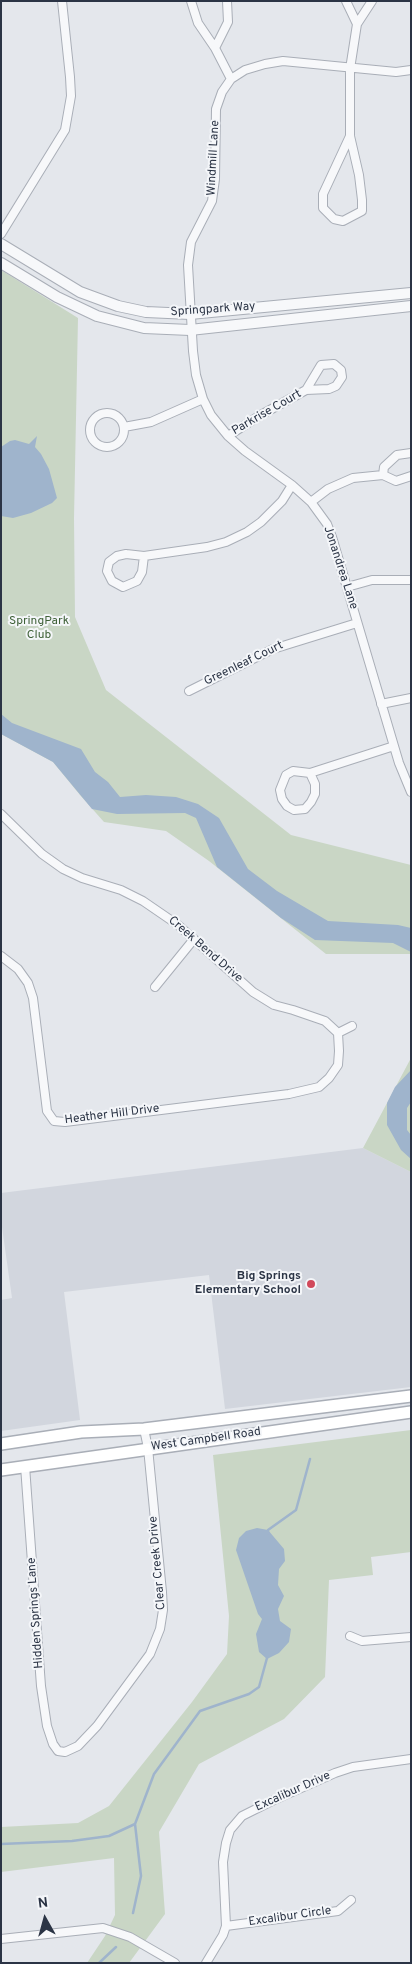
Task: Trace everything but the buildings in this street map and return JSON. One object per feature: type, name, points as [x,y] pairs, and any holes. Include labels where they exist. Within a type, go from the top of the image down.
[{"type":"main road","name":"West Campbell Road","points":[[1,1444],[81,1432],[144,1429],[411,1396]]},
{"type":"main road","name":"West Campbell Road","points":[[1,1470],[411,1412]]},
{"type":"main road","points":[[272,1413],[274,1430]]},
{"type":"street","points":[[1,234],[65,130],[71,96],[62,1]]},
{"type":"street","points":[[191,1],[198,23],[215,48],[231,79],[245,70],[283,61],[350,69],[396,72],[411,70]]},
{"type":"street","points":[[215,48],[228,22],[228,1]]},
{"type":"street","points":[[346,1],[356,24]]},
{"type":"street","points":[[350,136],[323,194],[323,208],[334,219],[342,221],[362,211],[359,175],[350,136],[350,69],[356,24],[372,1]]},
{"type":"street","name":"Windmill Lane","points":[[190,330],[188,265],[191,242],[212,200],[215,179],[216,109],[222,92],[231,79]]},
{"type":"street","name":"Springpark Way","points":[[1,244],[42,270],[97,300],[146,312],[190,314],[411,293]]},
{"type":"street","name":"Springpark Way","points":[[1,263],[57,297],[97,316],[144,328],[190,330],[411,306]]},
{"type":"street","name":"Jonandrea Lane","points":[[190,330],[196,376],[203,399],[211,414],[228,436],[311,502],[320,514],[332,538],[403,776],[411,792]]},
{"type":"street","name":"Parkrise Court","points":[[228,436],[306,390],[329,389],[336,386],[342,377],[341,370],[334,364],[321,366],[306,390]]},
{"type":"street","points":[[124,426],[157,419],[203,399]]},
{"type":"street","points":[[105,413],[114,414],[124,426],[124,435],[120,442],[113,447],[104,448],[96,445],[91,438],[89,430],[91,422],[97,416],[105,413]]},
{"type":"street","points":[[383,475],[384,467],[397,455],[411,453]]},
{"type":"street","points":[[311,502],[328,490],[353,478],[383,475],[396,480],[411,476]]},
{"type":"street","points":[[144,556],[142,572],[137,581],[130,586],[123,587],[112,580],[107,571],[109,562],[117,556],[126,554],[144,556],[207,547],[226,542],[247,532],[261,522],[282,501],[292,485]]},
{"type":"street","points":[[347,587],[372,580],[411,580]]},
{"type":"street","name":"Greenleaf Court","points":[[189,692],[273,649],[357,622]]},
{"type":"street","points":[[381,704],[411,698]]},
{"type":"street","points":[[310,773],[315,784],[311,802],[305,809],[294,810],[287,806],[282,799],[280,790],[286,775],[293,771],[310,773],[394,746]]},
{"type":"street","name":"Creek Bend Drive","points":[[1,814],[42,854],[63,869],[82,878],[122,890],[143,901],[194,938],[253,992],[274,1005],[325,1021],[338,1033]]},
{"type":"street","points":[[154,987],[194,938]]},
{"type":"street","name":"Heather Hill Drive","points":[[1,956],[18,969],[28,983],[34,998],[47,1111],[54,1121],[65,1122],[289,1094],[319,1087],[329,1078],[338,1065],[338,1033]]},
{"type":"street","points":[[338,1033],[352,1026]]},
{"type":"street","name":"Clear Creek Drive","points":[[65,1752],[78,1746],[97,1726],[150,1654],[160,1629],[163,1610],[162,1592],[148,1448],[144,1429]]},
{"type":"street","name":"Hidden Springs Lane","points":[[25,1466],[41,1686],[53,1744],[58,1751],[65,1752]]},
{"type":"street","points":[[350,1636],[362,1641],[411,1636]]},
{"type":"street","name":"Excalibur Drive","points":[[206,1963],[223,1935],[226,1926],[223,1862],[230,1830],[242,1816],[335,1773],[354,1767],[411,1759]]},
{"type":"street","name":"Excalibur Circle","points":[[226,1926],[338,1911],[351,1900]]},
{"type":"street","points":[[1,1939],[103,1928],[130,1937],[175,1963]]},
{"type":"shaded area","name":"Big Springs Elementary School","points":[[363,1148],[411,1172],[411,1387],[225,1409],[209,1275],[64,1292],[80,1420],[1,1431],[1,1300],[12,1298],[1,1220],[1,1193]]},
{"type":"green space","name":"SpringPark Club","points":[[1,270],[78,318],[74,518],[75,617],[106,690],[291,835],[411,865],[411,954],[326,954],[209,861],[166,831],[104,822],[53,762],[1,734]]},
{"type":"green space","points":[[411,1058],[411,1172],[363,1148]]},
{"type":"green space","points":[[411,1430],[411,1552],[371,1557],[373,1575],[329,1580],[325,1677],[284,1719],[199,1764],[159,1832],[165,1914],[129,1963],[87,1963],[105,1936],[115,1915],[114,1858],[1,1872],[1,1827],[78,1823],[109,1806],[192,1702],[227,1654],[229,1616],[213,1455]]},
{"type":"water","points":[[37,436],[35,447],[49,469],[57,498],[52,503],[31,513],[13,518],[1,516],[1,447],[15,440],[29,444]]},
{"type":"water","points":[[1,714],[12,723],[81,749],[95,772],[108,782],[120,797],[146,795],[176,797],[198,804],[219,818],[248,869],[277,891],[328,921],[398,925],[411,928],[411,952],[393,943],[315,940],[281,918],[217,867],[196,818],[185,813],[117,814],[92,809],[53,762],[1,734]]},
{"type":"water","points":[[411,1070],[411,1102],[407,1108],[407,1130],[411,1135],[411,1159],[401,1150],[387,1125],[387,1103],[395,1087]]},
{"type":"water","points":[[257,1528],[268,1530],[284,1549],[285,1561],[279,1569],[278,1585],[284,1596],[278,1609],[280,1621],[291,1629],[289,1642],[279,1653],[267,1659],[259,1652],[256,1634],[262,1619],[258,1614],[236,1550],[239,1538],[246,1531]]},
{"type":"waterway","points":[[268,1533],[268,1530],[296,1510],[310,1459]]},
{"type":"waterway","points":[[133,1913],[141,1876],[135,1824],[154,1774],[200,1711],[249,1694],[259,1687],[267,1658]]},
{"type":"waterway","points":[[1,1844],[72,1841],[109,1836],[135,1824]]},
{"type":"waterway","points":[[99,1963],[116,1947]]},
{"type":"place","name":"Big Springs Elementary School","points":[[311,1284]]}]
